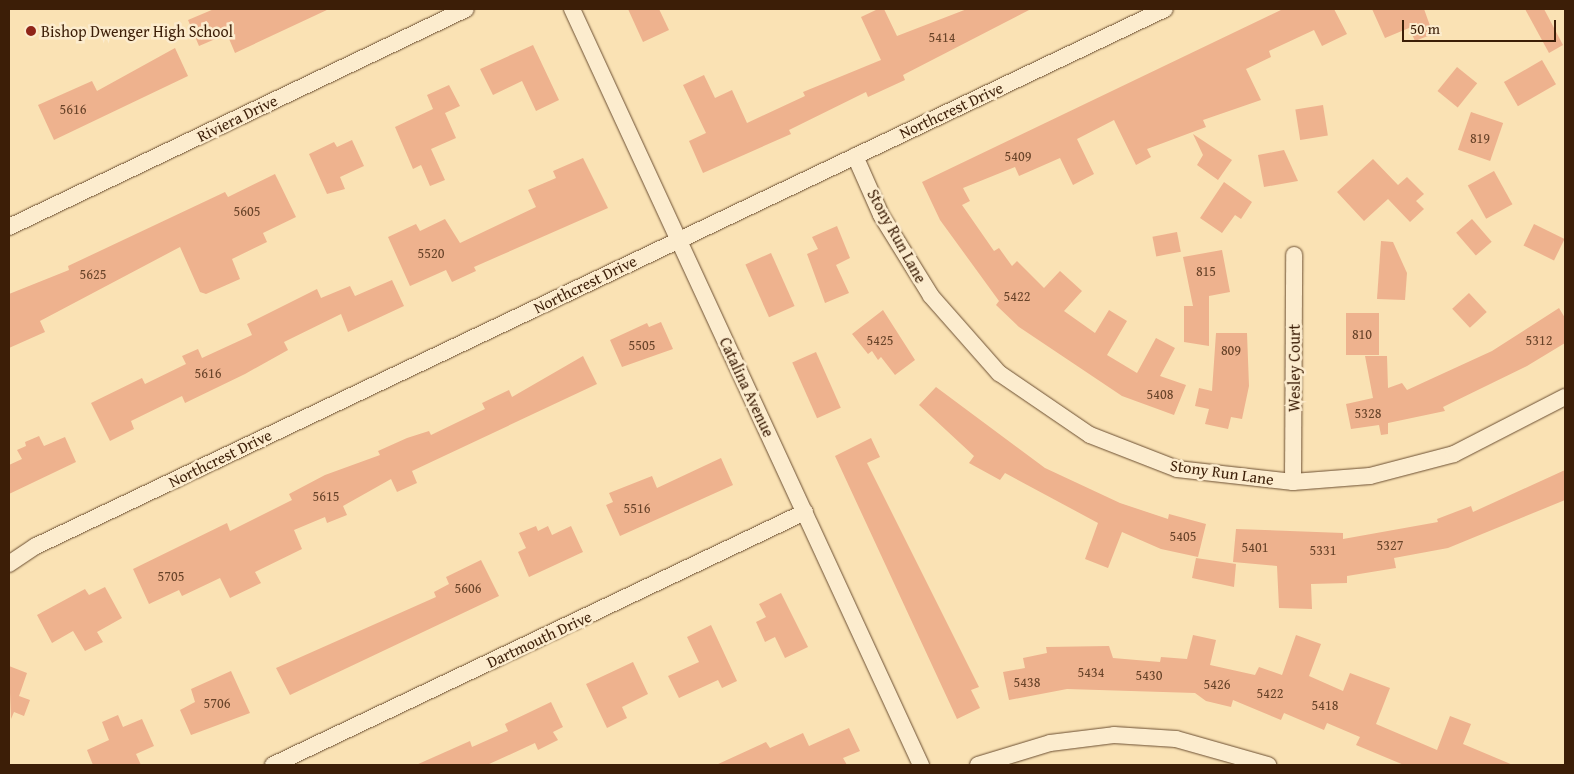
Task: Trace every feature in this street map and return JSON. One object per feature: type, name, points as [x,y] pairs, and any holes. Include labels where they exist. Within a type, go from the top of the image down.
[{"type":"street","name":"Riviera Drive","points":[[9,227],[466,9]]},
{"type":"street","name":"Catalina Avenue","points":[[572,9],[921,765]]},
{"type":"street","name":"Northcrest Drive","points":[[9,564],[36,546],[1164,9]]},
{"type":"street","name":"Stony Run Lane","points":[[855,156],[881,215],[931,296],[999,372],[1090,435],[1177,469],[1293,482],[1370,476],[1454,454],[1565,397]]},
{"type":"street","name":"Wesley Court","points":[[1293,482],[1294,255]]},
{"type":"street","name":"Dartmouth Drive","points":[[273,765],[805,512]]},
{"type":"street","points":[[978,765],[1050,743],[1114,735],[1176,739],[1268,765]]},
{"type":"building","points":[[214,9],[329,9],[235,53],[227,34],[199,46],[188,20]]},
{"type":"building","points":[[628,9],[659,9],[669,30],[643,42]]},
{"type":"building","points":[[878,9],[884,9],[897,36],[967,9],[1031,9],[903,75],[905,80],[868,97],[866,92],[789,130],[791,134],[703,173],[689,141],[706,133],[683,85],[704,75],[715,98],[732,90],[747,123],[805,96],[803,92],[881,60],[861,17]]},
{"type":"building","points":[[1283,9],[1334,9],[1347,34],[1322,46],[1314,30],[1269,51],[1271,57],[1246,69],[1261,100],[1203,120],[1206,127],[1147,149],[1151,157],[1136,165],[1114,120],[1077,139],[1094,174],[1073,185],[1060,158],[1019,176],[1015,167],[963,188],[970,201],[962,205],[994,251],[999,248],[1012,266],[1017,261],[1044,288],[1060,271],[1082,291],[1064,311],[1095,333],[1109,310],[1127,321],[1107,355],[1137,373],[1156,338],[1175,348],[1160,376],[1186,385],[1174,415],[1122,396],[1019,327],[996,305],[999,301],[940,220],[922,182]]},
{"type":"building","points":[[1372,9],[1424,9],[1433,34],[1415,41],[1409,28],[1385,38]]},
{"type":"building","points":[[1525,9],[1544,9],[1563,45],[1549,53]]},
{"type":"building","points":[[533,45],[559,100],[536,111],[522,81],[493,95],[480,69]]},
{"type":"building","points":[[175,48],[188,76],[54,140],[38,105],[92,81],[97,91]]},
{"type":"building","points":[[1542,60],[1556,84],[1518,106],[1504,82]]},
{"type":"building","points":[[1457,67],[1477,83],[1458,107],[1437,91]]},
{"type":"building","points":[[449,85],[460,106],[445,113],[456,138],[431,149],[445,180],[430,186],[421,165],[413,169],[395,127],[433,109],[427,95]]},
{"type":"building","points":[[1323,105],[1328,136],[1300,140],[1295,109]]},
{"type":"building","points":[[1471,112],[1503,123],[1490,161],[1458,150]]},
{"type":"building","points":[[1193,134],[1232,160],[1218,180],[1197,165],[1203,155]]},
{"type":"building","points":[[352,140],[364,166],[340,177],[345,189],[327,194],[309,154],[334,142],[337,147]]},
{"type":"building","points":[[1284,150],[1298,181],[1264,187],[1258,155]]},
{"type":"building","points":[[583,158],[608,208],[474,267],[476,271],[452,282],[446,270],[410,286],[388,237],[416,224],[420,231],[445,219],[460,243],[536,207],[528,190],[556,178],[553,171]]},
{"type":"building","points":[[1373,159],[1398,185],[1407,177],[1424,194],[1416,201],[1424,209],[1410,222],[1388,199],[1364,221],[1337,192]]},
{"type":"building","points":[[1494,171],[1512,204],[1486,219],[1468,186]]},
{"type":"building","points":[[275,174],[296,217],[263,233],[267,242],[232,259],[240,279],[206,294],[200,292],[180,247],[40,321],[45,332],[9,348],[9,294],[69,270],[68,266],[225,192],[228,197]]},
{"type":"building","points":[[1224,182],[1252,202],[1241,219],[1235,215],[1222,233],[1200,218]]},
{"type":"building","points":[[1472,219],[1492,242],[1476,255],[1456,233]]},
{"type":"building","points":[[1534,224],[1565,239],[1554,260],[1523,246]]},
{"type":"building","points":[[837,226],[850,258],[836,265],[849,293],[825,303],[807,254],[818,249],[812,237]]},
{"type":"building","points":[[1177,232],[1181,252],[1156,256],[1152,237]]},
{"type":"building","points":[[1381,241],[1393,242],[1407,273],[1405,300],[1377,299]]},
{"type":"building","points":[[1222,250],[1230,292],[1209,296],[1209,346],[1184,342],[1184,306],[1193,306],[1183,257]]},
{"type":"building","points":[[771,253],[795,306],[769,317],[745,264]]},
{"type":"building","points":[[392,280],[404,306],[348,332],[341,314],[284,342],[288,350],[245,374],[185,403],[182,396],[131,421],[134,429],[110,441],[91,403],[142,378],[145,384],[186,364],[182,356],[198,349],[202,358],[252,335],[247,324],[317,289],[321,298],[350,286],[355,296]]},
{"type":"building","points":[[1469,293],[1487,312],[1470,328],[1452,309]]},
{"type":"building","points":[[1559,308],[1565,318],[1565,343],[1527,366],[1443,407],[1445,411],[1388,423],[1388,434],[1381,435],[1379,425],[1351,429],[1346,404],[1373,398],[1365,356],[1387,356],[1388,388],[1402,383],[1407,390],[1492,351]]},
{"type":"building","points":[[883,310],[915,360],[895,375],[881,357],[878,360],[872,351],[868,354],[852,334]]},
{"type":"building","points":[[1346,313],[1379,313],[1379,355],[1346,355]]},
{"type":"building","points":[[661,322],[673,349],[622,367],[610,340],[647,323],[649,327]]},
{"type":"building","points":[[1216,333],[1247,333],[1249,386],[1242,419],[1231,417],[1228,429],[1205,424],[1209,409],[1195,406],[1199,388],[1212,391]]},
{"type":"building","points":[[816,352],[841,408],[817,418],[792,363]]},
{"type":"building","points":[[583,356],[597,384],[412,471],[417,483],[397,492],[391,479],[343,506],[347,515],[327,523],[325,517],[294,530],[302,549],[255,572],[261,583],[230,598],[220,578],[182,596],[179,590],[149,604],[133,569],[227,523],[230,531],[292,500],[289,494],[325,475],[380,455],[378,451],[407,438],[429,431],[431,435],[485,409],[482,403],[509,390],[512,397]]},
{"type":"building","points":[[936,387],[1045,468],[1120,503],[1168,519],[1169,514],[1206,524],[1198,557],[1161,549],[1122,532],[1108,568],[1085,559],[1098,523],[1005,473],[1000,480],[969,463],[974,456],[919,405]]},
{"type":"building","points":[[39,436],[44,446],[65,437],[76,462],[9,494],[9,465],[22,459],[17,450],[26,446],[25,442]]},
{"type":"building","points":[[871,438],[880,457],[867,463],[979,687],[971,690],[980,708],[957,719],[835,456]]},
{"type":"building","points":[[721,458],[733,485],[620,536],[606,505],[613,502],[609,493],[652,476],[657,488]]},
{"type":"building","points":[[1565,470],[1565,500],[1448,548],[1394,558],[1396,568],[1347,576],[1347,583],[1311,584],[1312,609],[1279,608],[1277,566],[1233,562],[1236,529],[1343,533],[1343,539],[1438,522],[1437,519],[1471,506],[1473,512]]},
{"type":"building","points":[[536,526],[538,531],[548,526],[552,535],[571,526],[583,552],[529,577],[518,552],[526,548],[519,533]]},
{"type":"building","points":[[1196,558],[1236,564],[1234,587],[1192,578]]},
{"type":"building","points":[[481,560],[499,596],[290,695],[276,668],[436,597],[434,592],[449,584],[446,577]]},
{"type":"building","points":[[105,587],[122,618],[97,632],[103,642],[85,651],[73,631],[52,643],[37,615],[85,589],[89,595]]},
{"type":"building","points":[[781,593],[808,647],[785,658],[775,637],[765,642],[756,622],[766,617],[759,604]]},
{"type":"building","points":[[711,625],[737,681],[722,688],[718,680],[679,698],[668,676],[699,662],[687,637]]},
{"type":"building","points":[[1193,635],[1216,640],[1210,665],[1255,675],[1259,667],[1282,675],[1296,635],[1321,644],[1309,676],[1343,691],[1350,673],[1390,688],[1376,724],[1437,750],[1450,716],[1471,724],[1463,744],[1513,765],[1404,765],[1356,745],[1360,737],[1327,723],[1324,730],[1284,713],[1281,720],[1233,700],[1231,707],[1206,701],[1195,693],[1067,689],[1009,700],[1003,672],[1025,668],[1023,658],[1047,653],[1046,647],[1109,646],[1113,658],[1160,662],[1161,657],[1187,659]]},
{"type":"building","points":[[633,662],[648,694],[622,707],[627,718],[607,728],[586,684]]},
{"type":"building","points":[[9,666],[27,673],[19,696],[30,700],[24,716],[14,712],[11,719]]},
{"type":"building","points":[[231,671],[250,713],[191,735],[180,710],[195,702],[191,689]]},
{"type":"building","points":[[551,702],[563,727],[553,732],[558,740],[538,750],[535,743],[487,765],[416,765],[470,741],[472,747],[508,731],[505,724]]},
{"type":"building","points":[[118,715],[123,727],[142,719],[154,746],[136,754],[141,765],[93,765],[87,750],[109,740],[102,722]]},
{"type":"building","points":[[849,728],[860,751],[843,758],[847,765],[716,765],[766,742],[770,748],[803,733],[809,746]]},
{"type":"place","name":"Bishop Dwenger High School","points":[[31,31]]}]
